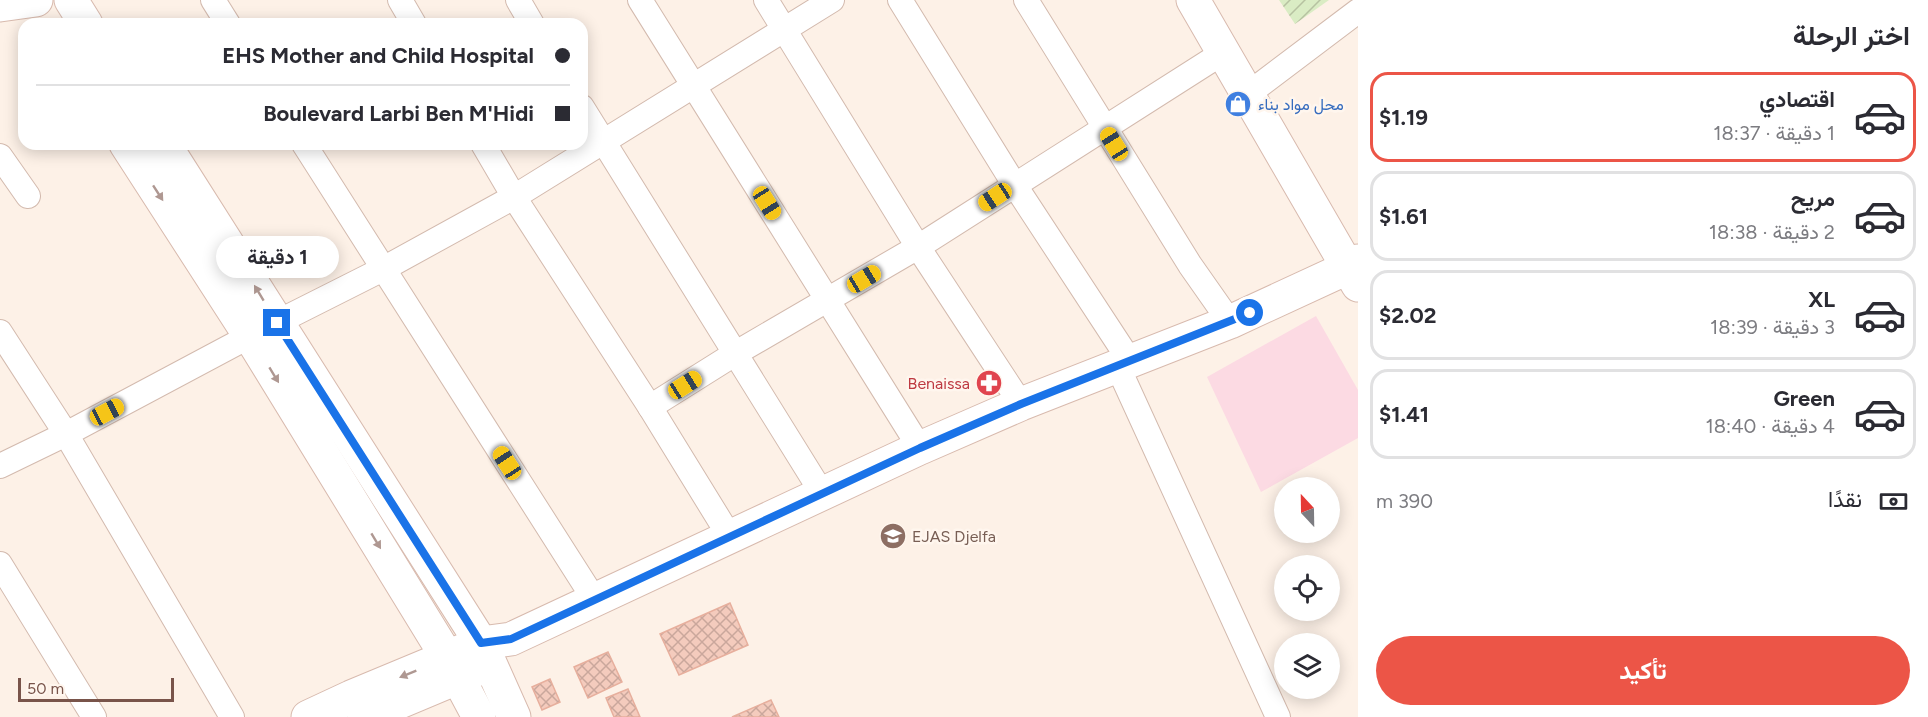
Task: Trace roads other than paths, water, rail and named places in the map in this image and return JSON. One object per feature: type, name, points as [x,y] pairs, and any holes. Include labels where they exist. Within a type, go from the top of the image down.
[{"type":"street","points":[[71,0],[82,18]]},
{"type":"street","points":[[213,0],[224,18]]},
{"type":"street","points":[[518,0],[528,18]]},
{"type":"street","points":[[640,0],[920,448]]},
{"type":"street","points":[[766,0],[918,247],[1021,404]]},
{"type":"street","points":[[0,466],[66,434],[514,197],[832,0]]},
{"type":"street","points":[[900,0],[1124,364],[1278,717]]},
{"type":"street","points":[[1026,0],[1190,265],[1230,322]]},
{"type":"street","points":[[364,717],[453,668],[594,599],[920,448],[1021,404],[1355,271],[1193,0]]},
{"type":"street","points":[[1248,94],[1358,11]]},
{"type":"street","points":[[650,407],[736,353],[918,247],[1224,52]]},
{"type":"street","points":[[588,117],[822,493]]},
{"type":"street","points":[[130,150],[264,329],[494,648],[514,717]]},
{"type":"street","points":[[167,150],[479,717]]},
{"type":"street","points":[[308,150],[594,599]]},
{"type":"street","points":[[487,150],[730,537]]},
{"type":"street","points":[[0,156],[28,196]]},
{"type":"street","points":[[0,332],[66,434],[232,717]]},
{"type":"street","points":[[0,564],[93,717]]},
{"type":"street","points":[[308,717],[351,697],[453,668]]},
{"type":"place","name":"محل مواد بناء","points":[[1238,104]]},
{"type":"place","name":"Benaissa","points":[[989,383]]},
{"type":"place","name":"EJAS Djelfa","points":[[893,536]]}]
